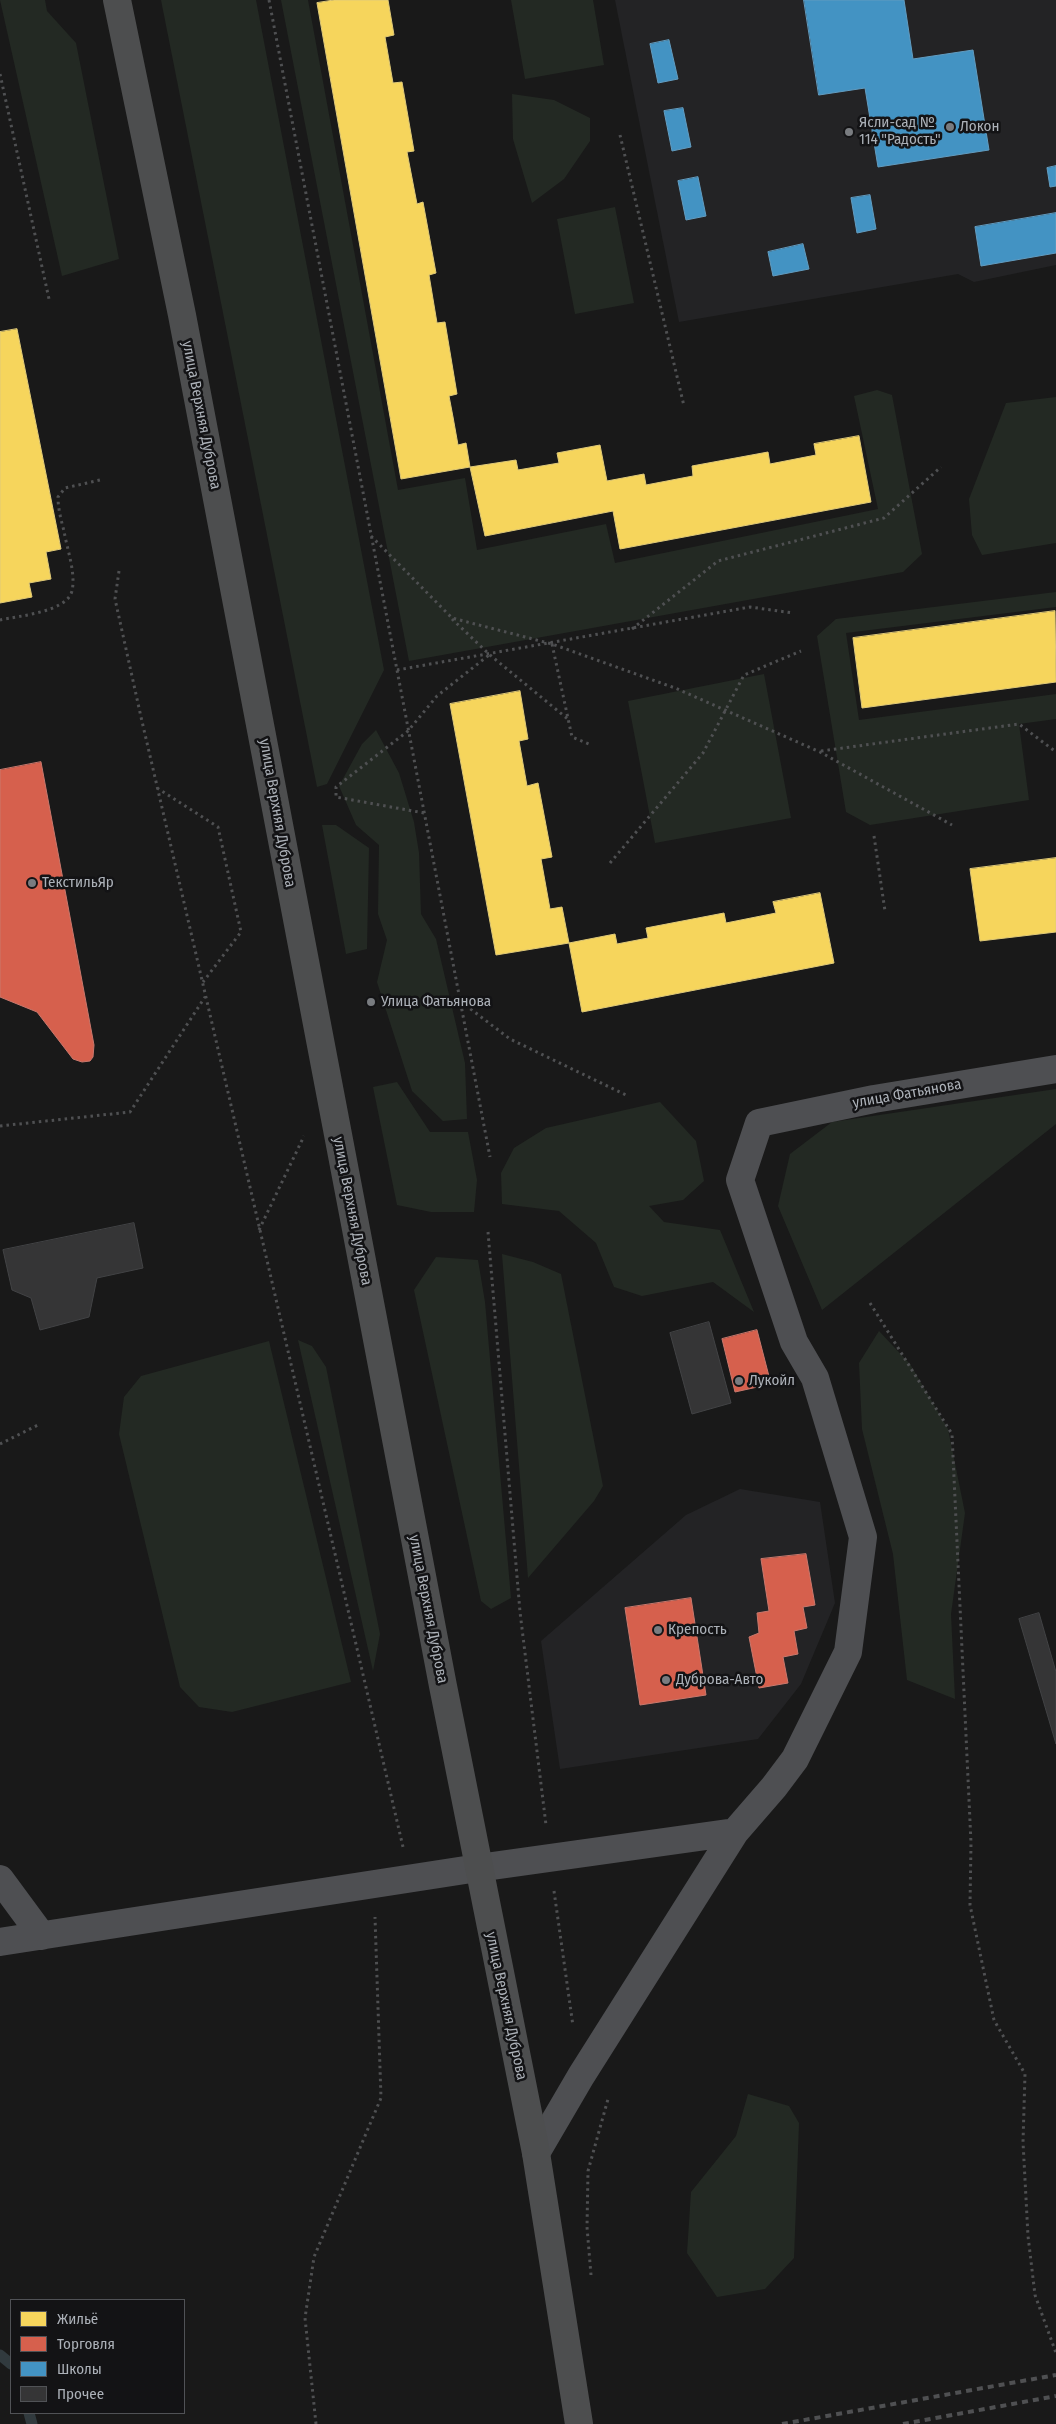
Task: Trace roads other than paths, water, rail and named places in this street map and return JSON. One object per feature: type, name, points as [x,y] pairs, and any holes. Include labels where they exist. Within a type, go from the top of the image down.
[{"type":"main road","name":"улица Верхняя Дуброва","points":[[117,0],[209,454],[478,1868],[536,2153],[579,2424]]},
{"type":"street","name":"улица Фатьянова","points":[[735,1832],[774,1787],[795,1758],[848,1652],[863,1537],[815,1378],[794,1342],[740,1180],[759,1123],[874,1100],[1056,1069]]},
{"type":"street","points":[[0,1942],[478,1868],[735,1832]]},
{"type":"street","points":[[536,2153],[580,2076],[735,1832]]},
{"type":"street","points":[[0,1878],[42,1936]]},
{"type":"waterway","points":[[0,2355],[10,2363]]},
{"type":"waterway","points":[[29,2414],[32,2424]]},
{"type":"railway","points":[[782,2424],[1056,2375]]},
{"type":"railway","points":[[903,2424],[1056,2396]]},
{"type":"place","name":"Локон","points":[[950,127]]},
{"type":"place","name":"Ясли-сад № 114 \"Радость\"","points":[[849,132]]},
{"type":"place","name":"ТекстильЯр","points":[[32,883]]},
{"type":"place","name":"Улица Фатьянова","points":[[371,1002]]},
{"type":"place","name":"Лукойл","points":[[739,1381]]},
{"type":"place","name":"Крепость","points":[[658,1630]]},
{"type":"place","name":"Дуброва-Авто","points":[[666,1680]]}]
